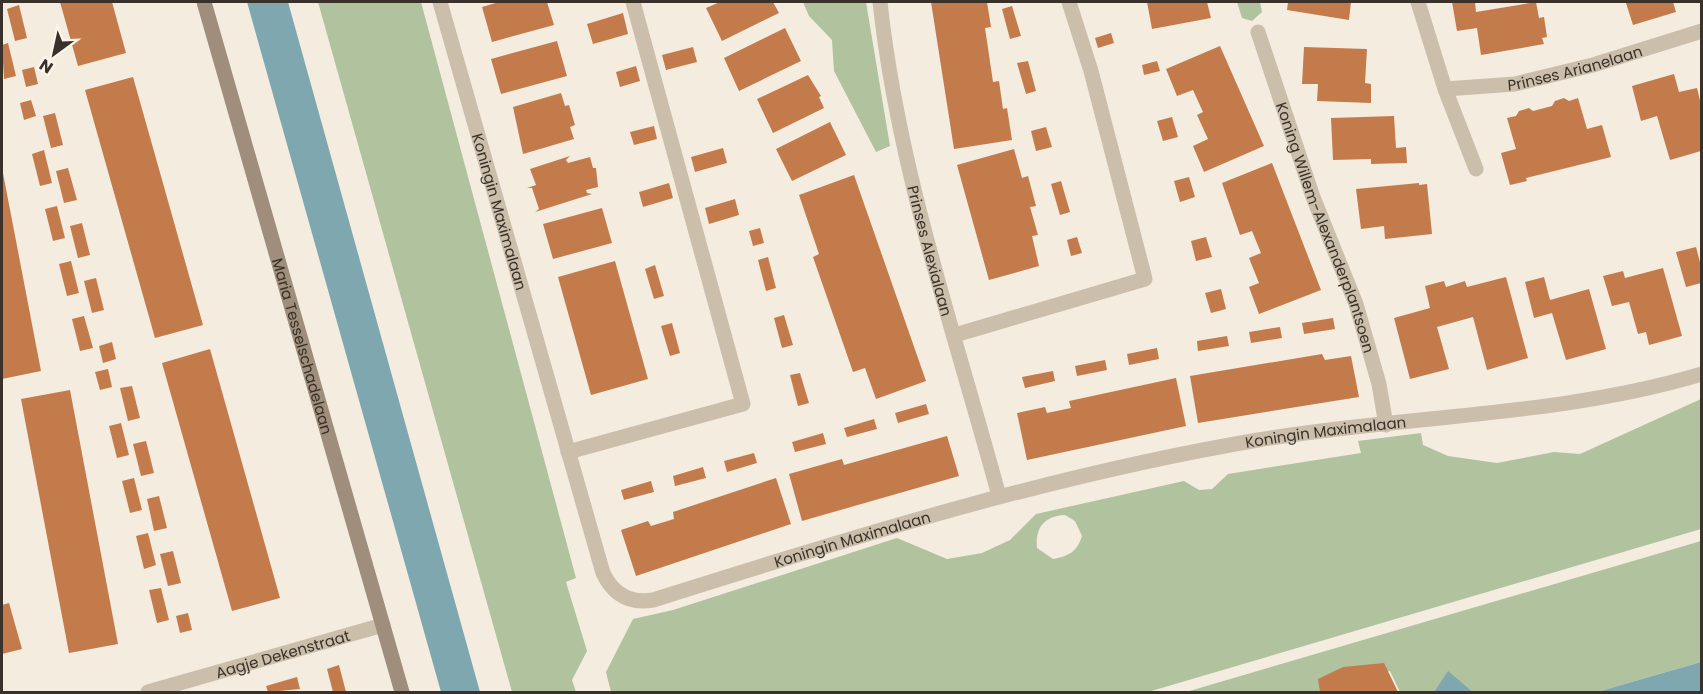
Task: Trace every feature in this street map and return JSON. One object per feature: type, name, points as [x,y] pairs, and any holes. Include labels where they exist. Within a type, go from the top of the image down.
[{"type":"street","name":"Maria Tesselschadelaan","points":[[204,2],[402,693]]},
{"type":"street","name":"Koningin Maximalaan","points":[[440,2],[603,573],[610,586],[619,595],[634,601],[652,600],[826,545],[999,496],[1259,440],[1560,404],[1701,374]]},
{"type":"street","points":[[568,452],[743,404],[633,2]]},
{"type":"street","name":"Prinses Alexialaan","points":[[880,2],[885,44],[906,157],[999,496]]},
{"type":"street","points":[[955,335],[1145,279],[1090,70],[1069,2]]},
{"type":"street","points":[[1418,2],[1445,89],[1476,169]]},
{"type":"street","name":"Prinses Arianelaan","points":[[1445,89],[1515,84],[1593,65],[1701,31]]},
{"type":"street","name":"Koning Willem-Alexanderplantsoen","points":[[1258,32],[1313,197],[1356,304],[1378,384],[1386,425]]},
{"type":"street","name":"Aagje Dekenstraat","points":[[148,693],[383,624]]},
{"type":"green space","points":[[318,2],[421,2],[576,578],[566,582],[587,651],[572,680],[576,692],[512,692]]},
{"type":"green space","points":[[803,2],[866,2],[890,146],[876,152],[834,71],[832,40],[809,16]]},
{"type":"green space","points":[[1237,2],[1260,2],[1262,12],[1252,21],[1242,18]]},
{"type":"green space","points":[[1701,399],[1701,529],[1148,692],[611,692],[606,672],[633,619],[673,610],[897,538],[947,559],[982,553],[1010,540],[1036,514],[1184,481],[1199,490],[1212,489],[1228,474],[1361,453],[1358,441],[1421,433],[1423,445],[1448,456],[1497,463],[1554,452],[1580,454]],"holes":[[[1065,515],[1075,521],[1082,536],[1078,546],[1072,552],[1053,559],[1037,548],[1039,529],[1046,521]]]},
{"type":"green space","points":[[1701,541],[1701,662],[1597,692],[1473,692],[1448,672],[1434,692],[1400,692],[1390,671],[1329,687],[1330,692],[1186,692]]},
{"type":"water","points":[[247,2],[288,2],[480,692],[441,692]]},
{"type":"water","points":[[1701,662],[1701,692],[1597,692]]},
{"type":"water","points":[[1448,671],[1473,692],[1434,692]]},
{"type":"building","points":[[60,2],[112,2],[126,53],[78,66]]},
{"type":"building","points":[[499,2],[547,2],[554,25],[492,42],[482,7]]},
{"type":"building","points":[[720,2],[773,2],[779,13],[722,41],[706,8]]},
{"type":"building","points":[[931,2],[987,2],[991,27],[985,28],[993,82],[999,81],[1003,109],[1007,108],[1012,140],[954,149]]},
{"type":"building","points":[[1147,2],[1207,2],[1211,18],[1152,29]]},
{"type":"building","points":[[1288,2],[1351,2],[1349,20],[1287,10]]},
{"type":"building","points":[[1452,2],[1475,2],[1476,12],[1536,2],[1539,18],[1544,17],[1547,37],[1542,38],[1544,44],[1481,55],[1477,28],[1457,31]]},
{"type":"building","points":[[1622,2],[1673,2],[1676,12],[1633,25],[1626,3]]},
{"type":"building","points":[[19,5],[27,38],[15,41],[7,9]]},
{"type":"building","points":[[1012,6],[1021,36],[1010,39],[1002,9]]},
{"type":"building","points":[[623,13],[628,34],[593,44],[587,24]]},
{"type":"building","points":[[785,28],[801,61],[739,91],[724,58]]},
{"type":"building","points":[[1111,33],[1114,43],[1098,48],[1095,38]]},
{"type":"building","points":[[557,41],[567,76],[501,94],[491,59]]},
{"type":"building","points":[[8,43],[16,76],[4,79],[2,45]]},
{"type":"building","points":[[1220,46],[1264,146],[1204,172],[1193,146],[1208,139],[1197,115],[1203,112],[1193,90],[1177,96],[1166,69]]},
{"type":"building","points":[[693,47],[697,62],[666,70],[662,55]]},
{"type":"building","points":[[1304,47],[1367,49],[1365,83],[1371,84],[1371,103],[1317,101],[1318,84],[1302,84]]},
{"type":"building","points":[[1028,61],[1036,91],[1026,94],[1017,63]]},
{"type":"building","points":[[1157,61],[1160,71],[1144,75],[1142,65]]},
{"type":"building","points":[[636,66],[640,81],[620,87],[616,72]]},
{"type":"building","points":[[34,67],[38,84],[26,87],[22,70]]},
{"type":"building","points":[[1674,74],[1679,92],[1697,88],[1701,105],[1701,151],[1670,160],[1657,116],[1641,121],[1632,86]]},
{"type":"building","points":[[808,75],[821,96],[819,97],[824,108],[773,133],[757,99]]},
{"type":"building","points":[[133,77],[203,325],[155,338],[85,90]]},
{"type":"building","points":[[561,93],[565,106],[569,105],[575,125],[570,127],[574,139],[523,154],[513,107]]},
{"type":"building","points":[[1564,98],[1569,101],[1578,98],[1587,129],[1602,125],[1611,157],[1526,178],[1527,181],[1510,185],[1501,153],[1516,149],[1507,118],[1516,116],[1519,111],[1529,108],[1533,111],[1552,106],[1555,101]]},
{"type":"building","points":[[31,100],[36,116],[24,120],[20,103]]},
{"type":"building","points":[[55,113],[63,145],[51,148],[43,116]]},
{"type":"building","points":[[1394,116],[1396,148],[1406,147],[1407,163],[1371,164],[1371,159],[1333,160],[1331,118]]},
{"type":"building","points":[[1172,117],[1178,137],[1163,141],[1157,121]]},
{"type":"building","points":[[830,122],[846,155],[792,181],[776,149]]},
{"type":"building","points":[[654,126],[657,139],[634,145],[630,132]]},
{"type":"building","points":[[1046,127],[1052,147],[1036,151],[1031,131]]},
{"type":"building","points":[[723,148],[727,163],[695,172],[691,157]]},
{"type":"building","points":[[1014,149],[1022,178],[1028,176],[1036,206],[1030,207],[1038,235],[1032,236],[1039,266],[989,280],[957,165]]},
{"type":"building","points":[[44,150],[52,183],[40,186],[32,154]]},
{"type":"building","points":[[570,156],[566,160],[568,163],[590,157],[593,168],[596,168],[598,187],[586,190],[587,193],[592,194],[535,212],[539,209],[532,188],[527,188],[536,185],[530,169]]},
{"type":"building","points":[[1272,163],[1321,290],[1259,314],[1249,287],[1259,283],[1249,258],[1261,253],[1252,231],[1240,235],[1222,183]]},
{"type":"building","points":[[2,168],[41,371],[2,379]]},
{"type":"building","points":[[68,168],[77,200],[64,203],[56,171]]},
{"type":"building","points":[[854,175],[926,381],[876,399],[865,368],[853,372],[813,257],[819,254],[799,195]]},
{"type":"building","points":[[1189,177],[1195,197],[1180,202],[1174,181]]},
{"type":"building","points":[[1061,181],[1070,212],[1060,215],[1051,184]]},
{"type":"building","points":[[669,183],[673,198],[643,207],[639,192]]},
{"type":"building","points":[[1419,183],[1419,185],[1427,184],[1432,234],[1385,239],[1384,226],[1361,229],[1356,189]]},
{"type":"building","points":[[735,199],[739,215],[709,224],[705,208]]},
{"type":"building","points":[[57,206],[65,238],[53,241],[45,209]]},
{"type":"building","points":[[602,208],[612,243],[553,259],[543,224]]},
{"type":"building","points":[[82,223],[90,255],[78,258],[70,226]]},
{"type":"building","points":[[760,228],[764,243],[753,246],[749,231]]},
{"type":"building","points":[[1077,237],[1082,253],[1071,256],[1067,240]]},
{"type":"building","points":[[1206,237],[1212,257],[1196,261],[1191,241]]},
{"type":"building","points":[[1696,247],[1701,266],[1701,283],[1686,287],[1676,252]]},
{"type":"building","points":[[768,257],[776,288],[766,291],[758,260]]},
{"type":"building","points":[[71,261],[79,293],[67,296],[59,264]]},
{"type":"building","points":[[615,261],[648,379],[591,395],[558,277]]},
{"type":"building","points":[[655,265],[664,296],[654,299],[645,269]]},
{"type":"building","points":[[1663,268],[1682,336],[1649,345],[1646,332],[1638,334],[1629,302],[1612,306],[1603,276],[1623,271],[1625,278]]},
{"type":"building","points":[[1506,277],[1528,358],[1487,370],[1473,317],[1437,327],[1449,369],[1410,379],[1394,318],[1430,308],[1425,286],[1444,281],[1446,287],[1465,281],[1467,287]]},
{"type":"building","points":[[1544,277],[1550,300],[1589,289],[1606,349],[1566,360],[1552,313],[1534,318],[1525,282]]},
{"type":"building","points":[[96,278],[104,310],[92,313],[84,281]]},
{"type":"building","points":[[1221,289],[1226,309],[1211,313],[1205,293]]},
{"type":"building","points":[[784,315],[793,345],[782,348],[774,318]]},
{"type":"building","points":[[84,316],[93,348],[80,351],[72,319]]},
{"type":"building","points":[[1333,318],[1335,329],[1304,334],[1302,323]]},
{"type":"building","points":[[672,323],[680,353],[670,356],[661,326]]},
{"type":"building","points":[[1280,327],[1282,338],[1251,343],[1249,332]]},
{"type":"building","points":[[1227,336],[1229,346],[1198,351],[1197,341]]},
{"type":"building","points":[[112,342],[116,359],[103,363],[99,346]]},
{"type":"building","points":[[1157,348],[1159,359],[1129,365],[1127,354]]},
{"type":"building","points":[[210,349],[280,598],[232,611],[162,363]]},
{"type":"building","points":[[1322,354],[1325,360],[1351,356],[1359,397],[1198,423],[1190,376]]},
{"type":"building","points":[[1105,360],[1107,370],[1077,376],[1075,366]]},
{"type":"building","points":[[108,369],[112,387],[100,390],[95,372]]},
{"type":"building","points":[[1053,371],[1055,381],[1025,388],[1022,377]]},
{"type":"building","points":[[800,373],[809,403],[798,406],[790,375]]},
{"type":"building","points":[[1176,378],[1186,426],[1027,460],[1017,413],[1045,407],[1047,413],[1071,408],[1069,401]]},
{"type":"building","points":[[132,386],[140,418],[128,421],[120,388]]},
{"type":"building","points":[[70,390],[118,644],[69,653],[21,399]]},
{"type":"building","points":[[926,404],[929,414],[898,423],[895,413]]},
{"type":"building","points":[[874,419],[877,429],[847,437],[844,428]]},
{"type":"building","points":[[121,423],[129,455],[117,458],[109,426]]},
{"type":"building","points":[[823,433],[826,444],[795,452],[792,442]]},
{"type":"building","points":[[947,436],[959,476],[802,521],[789,474],[842,459],[844,465]]},
{"type":"building","points":[[146,441],[154,473],[141,476],[133,444]]},
{"type":"building","points":[[754,453],[757,463],[727,472],[724,461]]},
{"type":"building","points":[[703,467],[706,478],[675,486],[673,476]]},
{"type":"building","points":[[134,478],[142,510],[130,513],[122,481]]},
{"type":"building","points":[[776,478],[791,524],[636,576],[621,530],[648,521],[651,526],[674,519],[673,512]]},
{"type":"building","points":[[651,481],[654,492],[624,500],[621,490]]},
{"type":"building","points":[[159,496],[167,528],[154,531],[147,499]]},
{"type":"building","points":[[148,533],[156,565],[144,569],[136,536]]},
{"type":"building","points":[[173,551],[181,583],[168,586],[160,554]]},
{"type":"building","points":[[161,588],[169,620],[157,623],[149,590]]},
{"type":"building","points":[[9,603],[22,649],[2,654],[2,605]]},
{"type":"building","points":[[188,613],[192,630],[180,633],[176,616]]},
{"type":"building","points":[[1384,663],[1398,692],[1320,692],[1318,679],[1343,667]]},
{"type":"building","points":[[339,665],[346,692],[333,692],[327,669]]},
{"type":"building","points":[[297,677],[300,689],[268,692],[266,686]]}]
